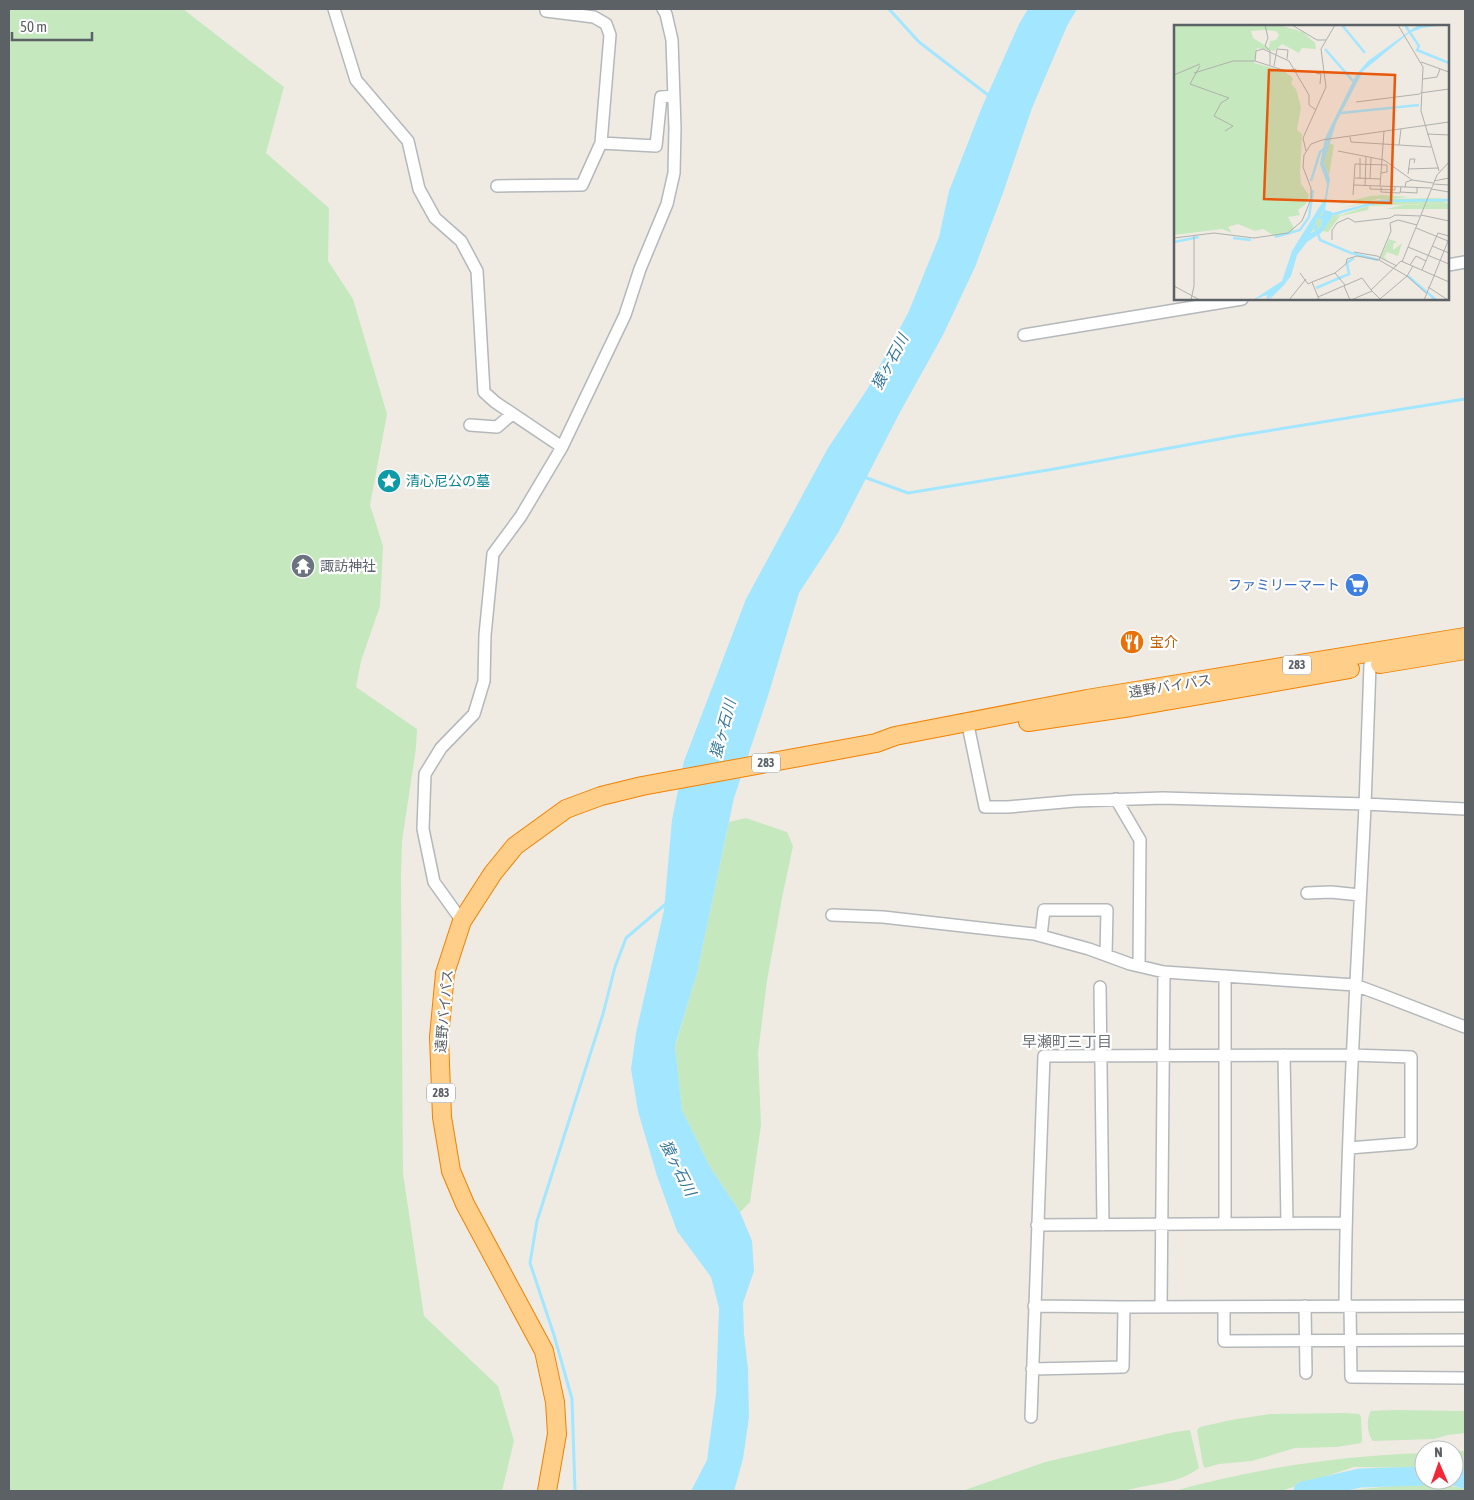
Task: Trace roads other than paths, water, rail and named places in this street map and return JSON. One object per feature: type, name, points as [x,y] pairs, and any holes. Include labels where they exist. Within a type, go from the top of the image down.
[{"type":"highway","name":"遠野バイパス","points":[[876,743],[895,736],[1087,699],[1465,637]]},
{"type":"highway","name":"遠野バイパス","points":[[548,1491],[556,1434],[555,1402],[544,1351],[465,1204],[452,1171],[442,1117],[439,1037],[445,973],[462,920],[493,873],[515,846],[566,809],[601,796],[656,784],[876,743],[1131,707],[1465,650]]},
{"type":"street","points":[[334,9],[356,80],[408,142],[419,189],[435,218],[460,241],[476,271],[484,392],[512,414],[562,447]]},
{"type":"street","points":[[462,920],[434,882],[423,829],[425,774],[441,748],[474,714],[484,681],[485,635],[493,554],[521,516],[562,447],[625,315],[640,269],[667,204],[674,174],[674,96],[672,40],[664,9]]},
{"type":"street","points":[[497,186],[582,185],[601,143],[610,35],[606,24],[594,17],[546,11]]},
{"type":"street","points":[[601,143],[656,146],[661,97],[674,96]]},
{"type":"street","points":[[1449,265],[1465,262]]},
{"type":"street","points":[[1024,335],[1236,300]]},
{"type":"street","points":[[470,425],[497,428],[512,414]]},
{"type":"street","points":[[1370,665],[1346,1223],[1351,1377],[1465,1378]]},
{"type":"street","points":[[969,730],[986,807],[1162,798],[1465,809]]},
{"type":"street","points":[[1116,799],[1140,840],[1139,966]]},
{"type":"street","points":[[1307,893],[1331,892],[1360,895]]},
{"type":"street","points":[[1041,936],[1044,910],[1107,910],[1106,955]]},
{"type":"street","points":[[832,915],[883,917],[1034,934],[1164,972],[1355,985],[1465,1027]]},
{"type":"street","points":[[1161,1307],[1164,972]]},
{"type":"street","points":[[1225,976],[1225,1224]]},
{"type":"street","points":[[1100,987],[1103,1225]]},
{"type":"street","points":[[1030,1416],[1044,1056],[1352,1055],[1411,1057],[1411,1143],[1349,1148]]},
{"type":"street","points":[[1284,1056],[1287,1224]]},
{"type":"street","points":[[1037,1225],[1346,1223]]},
{"type":"street","points":[[1034,1306],[1465,1306]]},
{"type":"street","points":[[1305,1306],[1306,1373]]},
{"type":"street","points":[[1032,1369],[1123,1367],[1124,1307]]},
{"type":"street","points":[[1224,1307],[1224,1341],[1465,1340]]},
{"type":"water","name":"猿ヶ石川","points":[[1028,9],[1077,9],[1067,26],[1032,108],[975,267],[943,335],[899,414],[838,533],[799,593],[767,699],[734,798],[697,973],[675,1046],[682,1110],[710,1167],[740,1212],[752,1241],[754,1271],[743,1303],[748,1369],[749,1417],[743,1459],[734,1491],[691,1491],[707,1460],[716,1394],[719,1308],[711,1277],[677,1231],[657,1176],[638,1111],[631,1069],[636,1033],[664,910],[672,820],[684,761],[746,599],[828,448],[868,388],[909,311],[939,237],[949,191],[982,107],[1019,24]]},
{"type":"waterway","points":[[889,9],[919,42],[988,95]]},
{"type":"waterway","points":[[864,477],[908,493],[1236,436],[1465,399]]},
{"type":"waterway","points":[[575,1491],[572,1399],[554,1335],[530,1263],[537,1221],[603,1014],[615,967],[626,938],[668,902]]},
{"type":"waterway","points":[[1303,1491],[1360,1478],[1414,1476]]},
{"type":"place","name":"清心尼公の墓","points":[[389,481]]},
{"type":"place","name":"諏訪神社","points":[[303,566]]},
{"type":"place","name":"ファミリーマート","points":[[1357,585]]},
{"type":"place","name":"宝介","points":[[1132,642]]},
{"type":"district","name":"早瀬町三丁目","points":[[1067,1042]]}]
